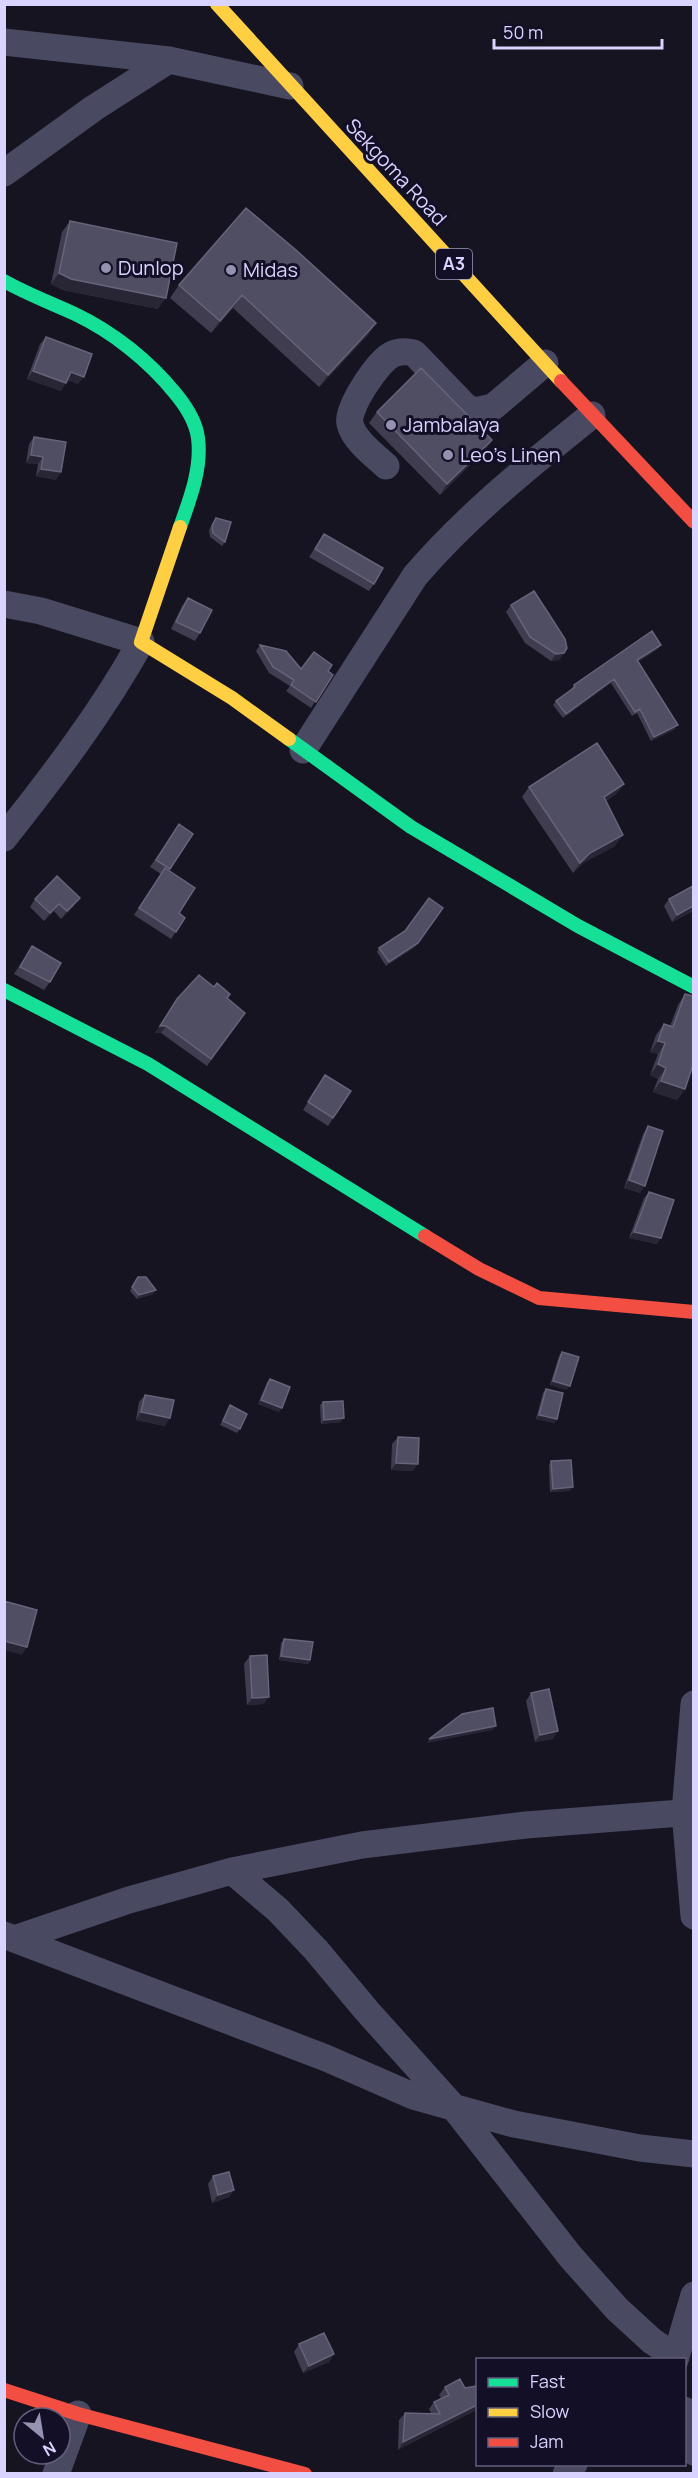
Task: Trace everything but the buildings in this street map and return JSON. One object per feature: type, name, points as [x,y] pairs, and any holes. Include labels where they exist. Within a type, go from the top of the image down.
[{"type":"main road","name":"Sekgoma Road","points":[[218,4],[290,86],[544,363],[693,522]]},
{"type":"main road","points":[[4,281],[32,297],[76,315],[117,340],[159,373],[185,405],[198,436],[198,466],[188,504],[141,642],[232,698],[411,827],[578,926],[693,987]]},
{"type":"main road","points":[[4,990],[148,1064],[469,1263],[510,1286],[538,1298],[693,1311]]},
{"type":"main road","points":[[4,2390],[78,2414],[305,2474]]},
{"type":"street","points":[[4,42],[169,60],[290,86]]},
{"type":"street","points":[[4,173],[94,108],[169,60]]},
{"type":"street","points":[[386,466],[352,431],[349,421],[350,412],[365,387],[381,363],[392,354],[404,351],[414,353],[466,407],[475,411],[493,407],[544,363]]},
{"type":"street","points":[[303,750],[415,576],[427,561],[460,526],[508,483],[592,415]]},
{"type":"street","points":[[4,604],[41,611],[141,642],[125,672],[68,758],[4,838]]},
{"type":"street","points":[[693,1704],[689,1812],[693,1916]]},
{"type":"street","points":[[9,1937],[129,1899],[232,1871],[362,1845],[526,1825],[689,1812]]},
{"type":"street","points":[[232,1871],[278,1910],[301,1934],[367,2012],[456,2110],[570,2256],[617,2309],[675,2358]]},
{"type":"street","points":[[9,1937],[326,2058],[413,2096],[456,2110],[514,2124],[640,2148],[693,2154]]},
{"type":"street","points":[[676,2358],[693,2295]]},
{"type":"street","points":[[677,2358],[693,2329]]},
{"type":"street","points":[[56,2474],[78,2414]]},
{"type":"street","points":[[686,2419],[693,2451]]},
{"type":"traffic: fast","points":[[4,281],[103,329],[130,348],[154,370],[183,403],[195,426],[199,449],[194,483],[180,527]]},
{"type":"traffic: fast","points":[[289,739],[411,827],[578,926],[694,987]]},
{"type":"traffic: fast","points":[[4,990],[148,1064],[425,1236]]},
{"type":"traffic: slow","points":[[217,4],[561,381]]},
{"type":"traffic: slow","points":[[180,527],[141,642],[232,698],[289,739]]},
{"type":"traffic: jam","points":[[561,381],[694,522]]},
{"type":"traffic: jam","points":[[425,1236],[479,1269],[539,1298],[694,1312]]},
{"type":"traffic: jam","points":[[4,2390],[78,2414],[305,2474]]},
{"type":"place","name":"Dunlop","points":[[106,268]]},
{"type":"place","name":"Midas","points":[[231,270]]},
{"type":"place","name":"Jambalaya","points":[[391,425]]},
{"type":"place","name":"Leo's Linen","points":[[448,455]]}]
